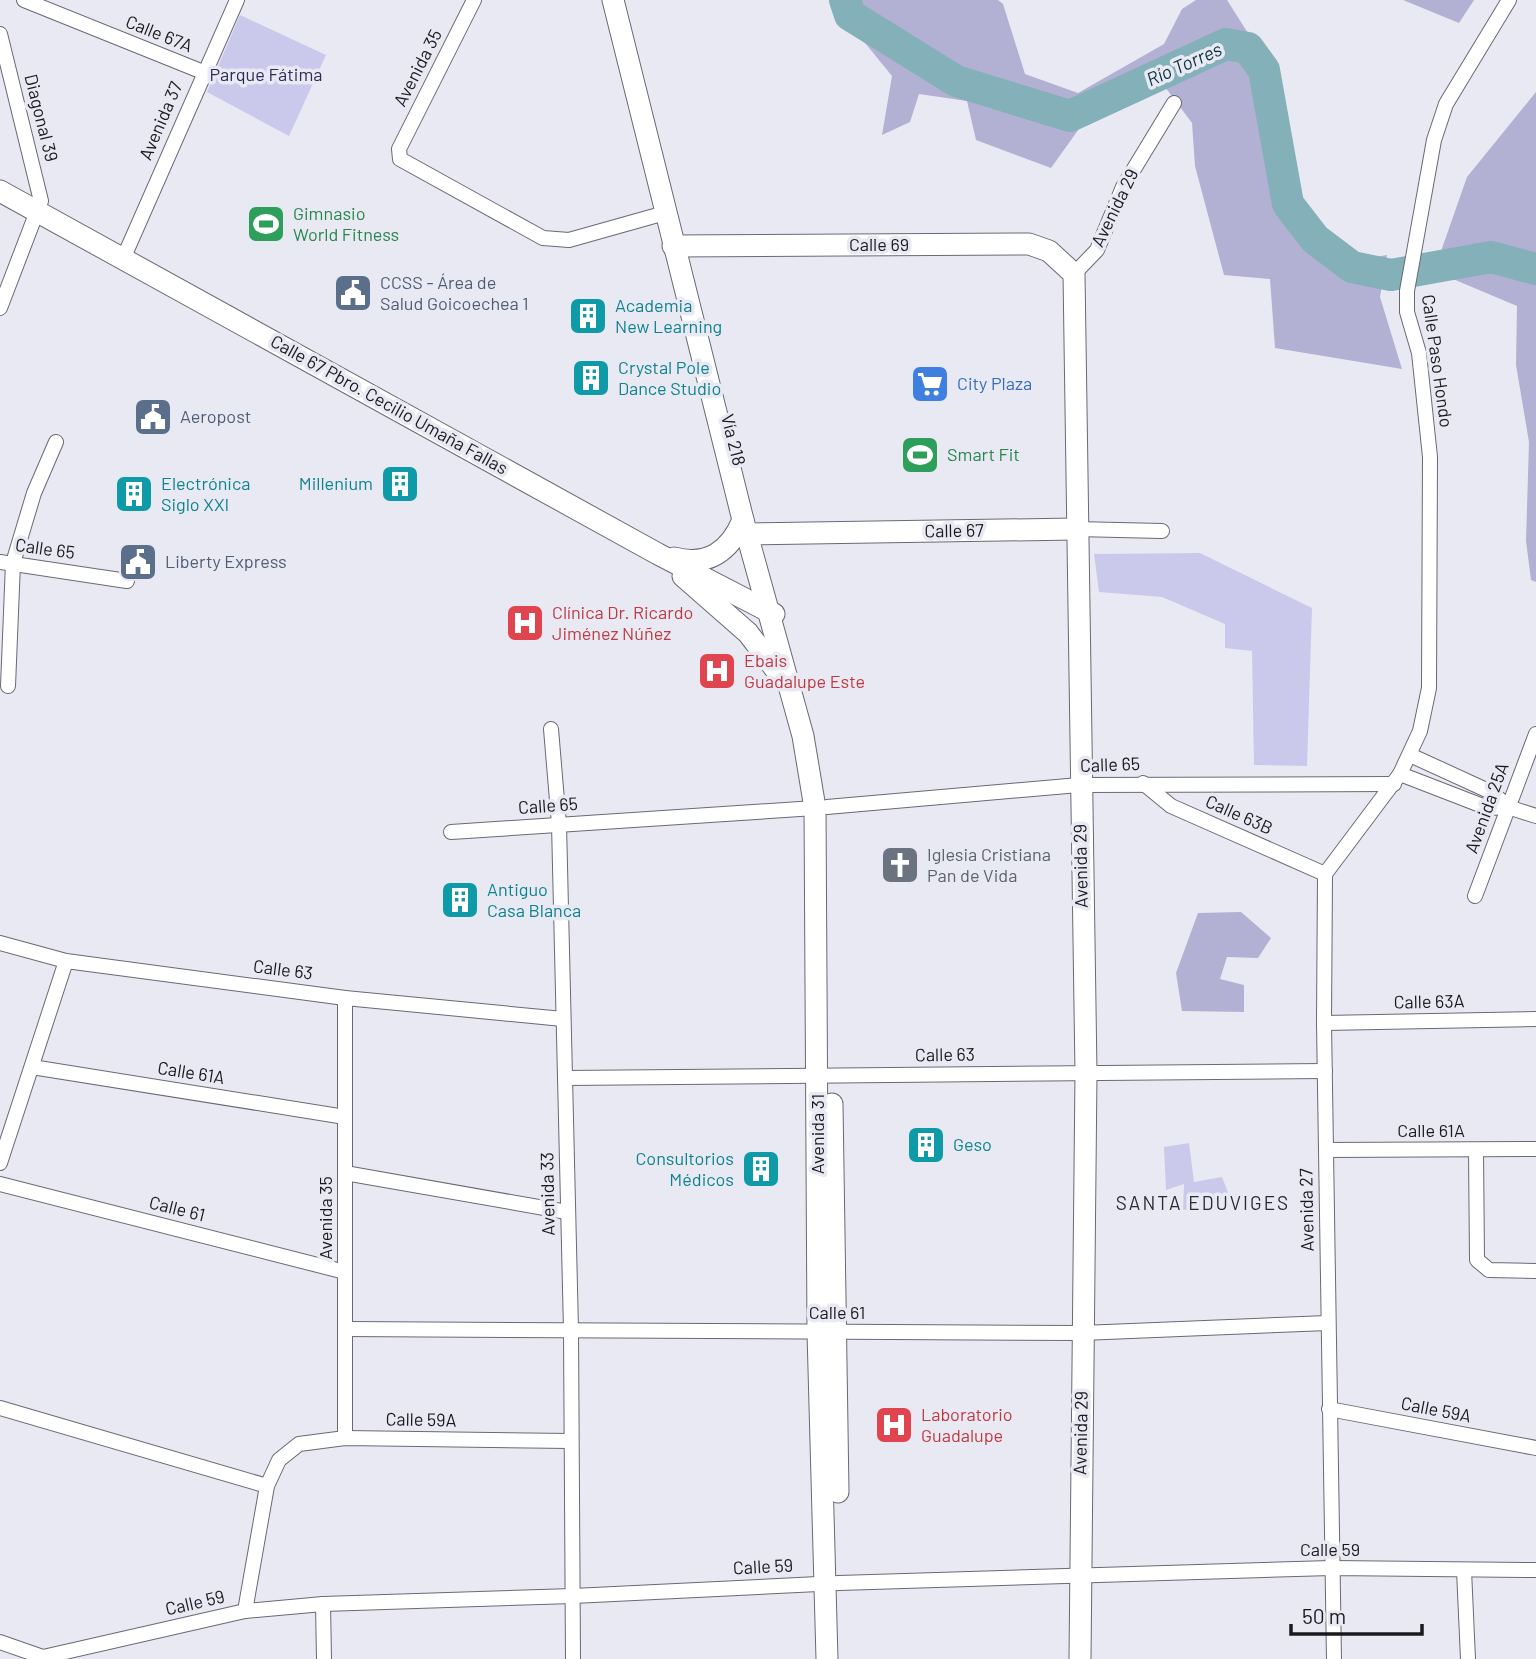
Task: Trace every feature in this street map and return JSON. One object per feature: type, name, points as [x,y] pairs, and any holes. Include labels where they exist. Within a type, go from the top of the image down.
[{"type":"main road","name":"Vía 218","points":[[613,0],[665,213],[772,614]]},
{"type":"main road","name":"Calle 67 Pbro. Cecilio Umaña Fallas","points":[[0,191],[658,554],[772,614]]},
{"type":"main road","name":"Calle 69","points":[[677,256],[1029,244],[1049,251],[1074,274]]},
{"type":"main road","name":"Avenida 29","points":[[1074,274],[1075,529],[1086,1073],[1080,1659]]},
{"type":"main road","name":"Calle 67","points":[[749,529],[1075,529]]},
{"type":"main road","points":[[658,554],[685,561],[704,560],[722,552],[735,538],[749,529]]},
{"type":"main road","points":[[658,554],[748,633],[790,690]]},
{"type":"main road","name":"Avenida 31","points":[[772,614],[821,807]]},
{"type":"main road","name":"Avenida 31","points":[[772,614],[812,732],[821,807],[827,1333],[833,1583],[840,1659]]},
{"type":"main road","name":"Avenida 31","points":[[827,1659],[833,1583]]},
{"type":"street","name":"Calle 67A","points":[[24,0],[203,72]]},
{"type":"street","name":"Avenida 37","points":[[123,259],[203,72],[237,0]]},
{"type":"street","name":"Avenida 35","points":[[474,0],[398,154],[400,159],[543,238],[554,241],[569,240],[665,213]]},
{"type":"street","name":"Calle Paso Hondo","points":[[1397,778],[1420,731],[1429,688],[1430,457],[1419,353],[1407,312],[1406,291],[1434,140],[1446,104],[1509,0]]},
{"type":"street","name":"Diagonal 39","points":[[0,34],[40,189],[38,212]]},
{"type":"street","name":"Avenida 29","points":[[1074,274],[1097,250],[1123,187],[1174,103]]},
{"type":"street","points":[[0,308],[38,212]]},
{"type":"street","points":[[8,686],[6,563],[56,442]]},
{"type":"street","name":"Calle 67","points":[[1075,529],[1162,530]]},
{"type":"street","name":"Calle 65","points":[[6,563],[127,580]]},
{"type":"street","name":"Avenida 33","points":[[551,729],[559,824],[571,1330],[573,1659]]},
{"type":"street","name":"Avenida 25A","points":[[1475,897],[1536,734]]},
{"type":"street","name":"Calle 65","points":[[1410,755],[1493,793],[1508,807]]},
{"type":"street","points":[[1325,874],[1397,778]]},
{"type":"street","name":"Calle 65","points":[[451,832],[821,807],[1079,785],[1397,778],[1488,808],[1508,807],[1536,816]]},
{"type":"street","name":"Calle 63B","points":[[1143,783],[1171,806],[1325,874]]},
{"type":"street","name":"Avenida 27","points":[[1325,874],[1324,1023],[1334,1659]]},
{"type":"street","name":"Calle 63","points":[[0,943],[66,961],[345,998],[563,1019]]},
{"type":"street","points":[[0,1163],[66,961]]},
{"type":"street","name":"Avenida 35","points":[[345,998],[345,1438]]},
{"type":"street","name":"Calle 63A","points":[[1324,1023],[1536,1019]]},
{"type":"street","name":"Calle 61A","points":[[32,1067],[345,1117]]},
{"type":"street","name":"Calle 63","points":[[565,1078],[1325,1071]]},
{"type":"street","name":"Calle 61A","points":[[1326,1150],[1536,1149]]},
{"type":"street","points":[[1476,1150],[1477,1260],[1489,1270],[1536,1270]]},
{"type":"street","points":[[345,1173],[567,1212]]},
{"type":"street","name":"Calle 61","points":[[0,1184],[345,1272]]},
{"type":"street","name":"Calle 61","points":[[345,1329],[1082,1333],[1328,1323]]},
{"type":"street","points":[[0,1408],[267,1486],[246,1611]]},
{"type":"street","name":"Calle 59A","points":[[1329,1409],[1536,1448]]},
{"type":"street","name":"Calle 59A","points":[[267,1486],[279,1460],[299,1444],[345,1438],[570,1441]]},
{"type":"street","name":"Calle 59","points":[[0,1642],[42,1658],[246,1611],[323,1604],[573,1596],[833,1583],[1331,1568],[1536,1570]]},
{"type":"street","points":[[1464,1570],[1468,1659]]},
{"type":"street","points":[[323,1604],[324,1659]]},
{"type":"green space","name":"Parque Fátima","points":[[240,15],[326,55],[289,136],[207,92]]},
{"type":"green space","points":[[1200,553],[1312,608],[1307,766],[1254,765],[1252,651],[1225,648],[1225,624],[1162,597],[1099,592],[1094,554]]},
{"type":"green space","points":[[1189,1143],[1194,1182],[1222,1177],[1229,1195],[1243,1194],[1243,1206],[1183,1210],[1184,1184],[1166,1190],[1164,1147]]},
{"type":"shaded area","points":[[830,0],[998,0],[1003,4],[1025,74],[1078,93],[1164,44],[1182,9],[1196,0],[1227,0],[1277,79],[1293,187],[1304,218],[1354,261],[1387,255],[1380,297],[1402,369],[1275,348],[1270,279],[1224,275],[1195,166],[1192,123],[1159,79],[1108,95],[1091,112],[1051,168],[976,140],[967,101],[919,94],[910,122],[882,135],[892,76]]},
{"type":"shaded area","points":[[1403,0],[1474,0],[1459,23]]},
{"type":"shaded area","points":[[1536,92],[1536,582],[1531,580],[1526,541],[1529,442],[1516,365],[1517,306],[1434,271],[1467,177]]},
{"type":"shaded area","points":[[1241,912],[1271,938],[1258,958],[1227,957],[1220,979],[1244,985],[1244,1012],[1182,1011],[1176,973],[1198,913]]},
{"type":"waterway","name":"Río Torres","points":[[845,0],[850,15],[956,81],[1070,116],[1226,44],[1248,48],[1264,70],[1288,204],[1315,239],[1352,267],[1391,275],[1491,257],[1536,269]]},
{"type":"place","name":"Gimnasio World Fitness","points":[[266,224]]},
{"type":"place","name":"CCSS - Área de Salud Goicoechea 1","points":[[353,293]]},
{"type":"place","name":"Academia New Learning","points":[[588,316]]},
{"type":"place","name":"Crystal Pole Dance Studio","points":[[591,378]]},
{"type":"place","name":"City Plaza","points":[[930,384]]},
{"type":"place","name":"Aeropost","points":[[153,417]]},
{"type":"place","name":"Smart Fit","points":[[920,455]]},
{"type":"place","name":"Millenium","points":[[400,484]]},
{"type":"place","name":"Electrónica Siglo XXI","points":[[134,494]]},
{"type":"place","name":"Liberty Express","points":[[138,562]]},
{"type":"place","name":"Clínica Dr. Ricardo Jiménez Núñez","points":[[525,623]]},
{"type":"place","name":"Ebais Guadalupe Este","points":[[717,671]]},
{"type":"place","name":"Iglesia Cristiana Pan de Vida","points":[[900,865]]},
{"type":"place","name":"Antiguo Casa Blanca","points":[[460,900]]},
{"type":"place","name":"Geso","points":[[926,1145]]},
{"type":"place","name":"Consultorios Médicos","points":[[761,1169]]},
{"type":"place","name":"Laboratorio Guadalupe","points":[[894,1425]]},
{"type":"district","name":"SANTA EDUVIGES","points":[[1203,1203]]}]
